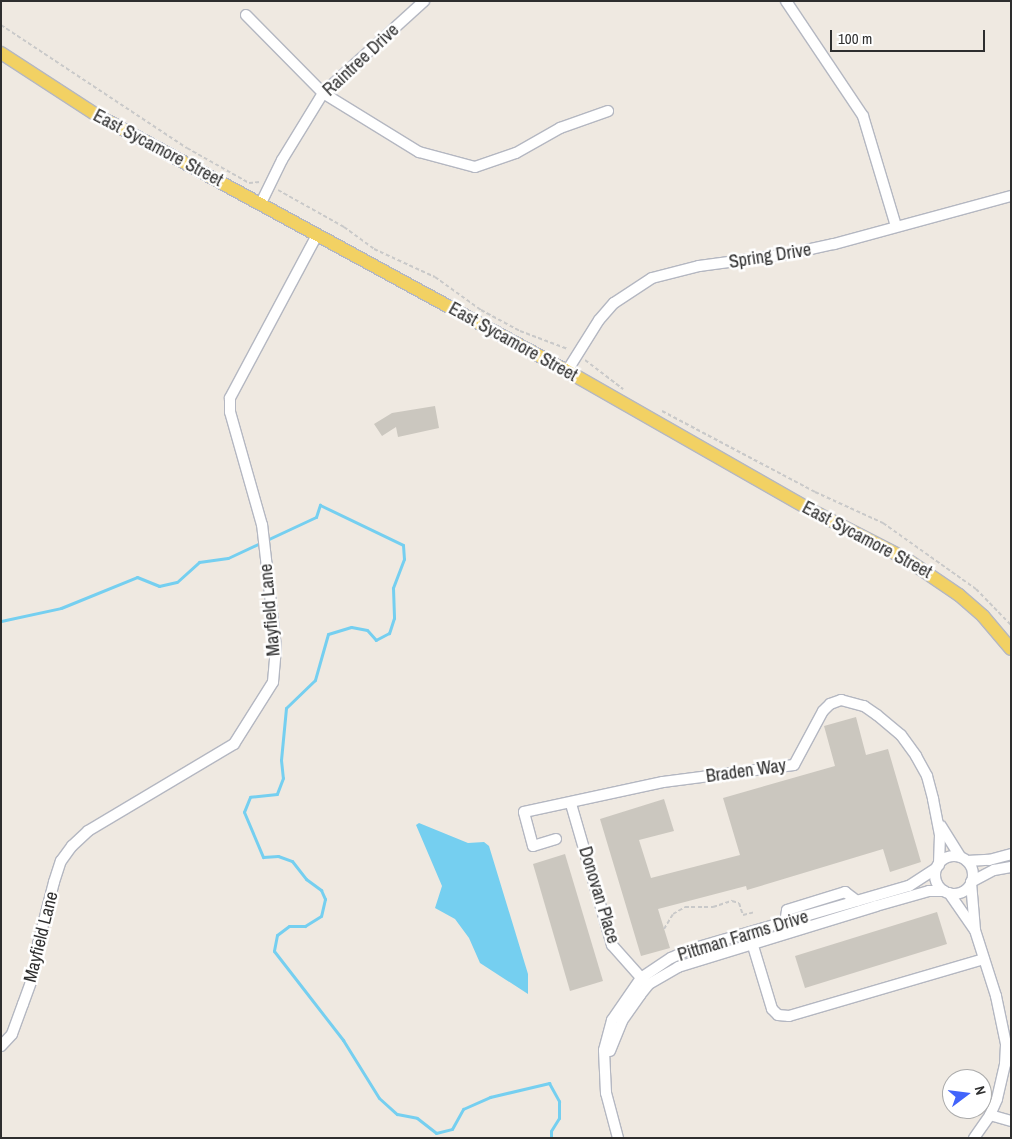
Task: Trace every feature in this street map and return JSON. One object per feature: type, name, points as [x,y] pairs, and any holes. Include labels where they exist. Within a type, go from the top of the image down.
[{"type":"main road","name":"East Sycamore Street","points":[[1,53],[95,114],[567,371],[938,578],[983,616],[1011,650]]},
{"type":"street","name":"Raintree Drive","points":[[261,203],[282,160],[324,93],[424,1]]},
{"type":"street","points":[[786,1],[863,116],[896,226]]},
{"type":"street","points":[[246,15],[324,93],[419,152],[475,167],[516,153],[560,128],[608,111]]},
{"type":"street","name":"Spring Drive","points":[[567,371],[599,320],[614,303],[652,278],[698,266],[825,246],[1011,196]]},
{"type":"street","name":"Mayfield Lane","points":[[1,1046],[12,1034],[23,1004],[54,882],[61,861],[72,846],[88,831],[234,744],[262,704],[273,682],[276,647],[262,526],[230,412],[230,398],[317,234]]},
{"type":"street","name":"Braden Way","points":[[571,804],[663,782],[789,767],[798,759],[830,704],[841,700],[864,706],[901,735],[916,756],[927,776],[938,821],[941,844],[938,866]]},
{"type":"street","points":[[556,839],[533,846],[524,812],[542,806],[571,804]]},
{"type":"street","name":"Donovan Place","points":[[571,804],[612,945],[645,981]]},
{"type":"street","name":"Braden Way","points":[[938,821],[963,859]]},
{"type":"street","points":[[975,930],[936,881],[938,866],[950,857],[989,860],[1011,854]]},
{"type":"street","points":[[963,859],[972,871],[971,882],[975,930],[1006,1044],[1002,1081],[992,1109]]},
{"type":"street","name":"Pittman Farms Drive","points":[[751,938],[865,903],[915,884],[938,866]]},
{"type":"street","points":[[946,892],[960,893],[971,882],[994,870],[1011,867]]},
{"type":"street","name":"Pittman Farms Drive","points":[[618,1138],[606,1094],[604,1063],[622,1021],[645,981],[785,923],[865,903],[928,891],[946,892]]},
{"type":"street","points":[[751,938],[772,1009],[778,1015],[789,1016],[984,958]]},
{"type":"street","points":[[992,1116],[1011,1121]]},
{"type":"street","points":[[974,1138],[987,1119]]},
{"type":"path","points":[[1,25],[187,148],[249,183],[260,182]]},
{"type":"path","points":[[277,189],[344,228],[374,249],[436,277],[481,310],[520,331],[570,351]]},
{"type":"path","points":[[585,360],[627,392]]},
{"type":"path","points":[[657,408],[815,492],[883,523],[976,589],[1011,626]]},
{"type":"path","points":[[664,929],[673,914],[684,907],[705,908],[732,901],[739,903],[743,915],[755,912]]},
{"type":"water","points":[[419,823],[468,843],[484,842],[489,846],[528,974],[528,994],[480,963],[469,938],[455,919],[435,908],[442,886],[416,825]]},
{"type":"building","points":[[435,406],[439,428],[398,437],[396,427],[382,436],[374,424],[392,413]]},
{"type":"building","points":[[856,717],[866,755],[888,749],[921,862],[890,872],[883,849],[747,890],[746,886],[658,909],[670,948],[641,956],[600,819],[664,799],[674,831],[639,840],[651,878],[740,855],[723,798],[835,766],[824,726]]},
{"type":"building","points":[[565,854],[603,981],[570,991],[533,864]]},
{"type":"building","points":[[937,912],[947,944],[805,988],[795,956]]},
{"type":"waterway","points":[[1,621],[61,608],[137,577],[159,586],[177,582],[199,562],[228,558],[316,517],[320,505],[403,545],[404,559],[393,588],[394,618],[389,633],[376,640],[367,630],[351,627],[328,634],[315,680],[286,708],[281,760],[283,778],[277,794],[250,797],[244,812],[263,857],[278,856],[292,861],[306,879],[321,890],[325,899],[321,916],[305,926],[289,926],[277,935],[274,951],[343,1040],[379,1098],[397,1114],[417,1118],[436,1133],[452,1129],[463,1109],[490,1097],[549,1083],[559,1101],[559,1118],[551,1131],[551,1138]]}]
